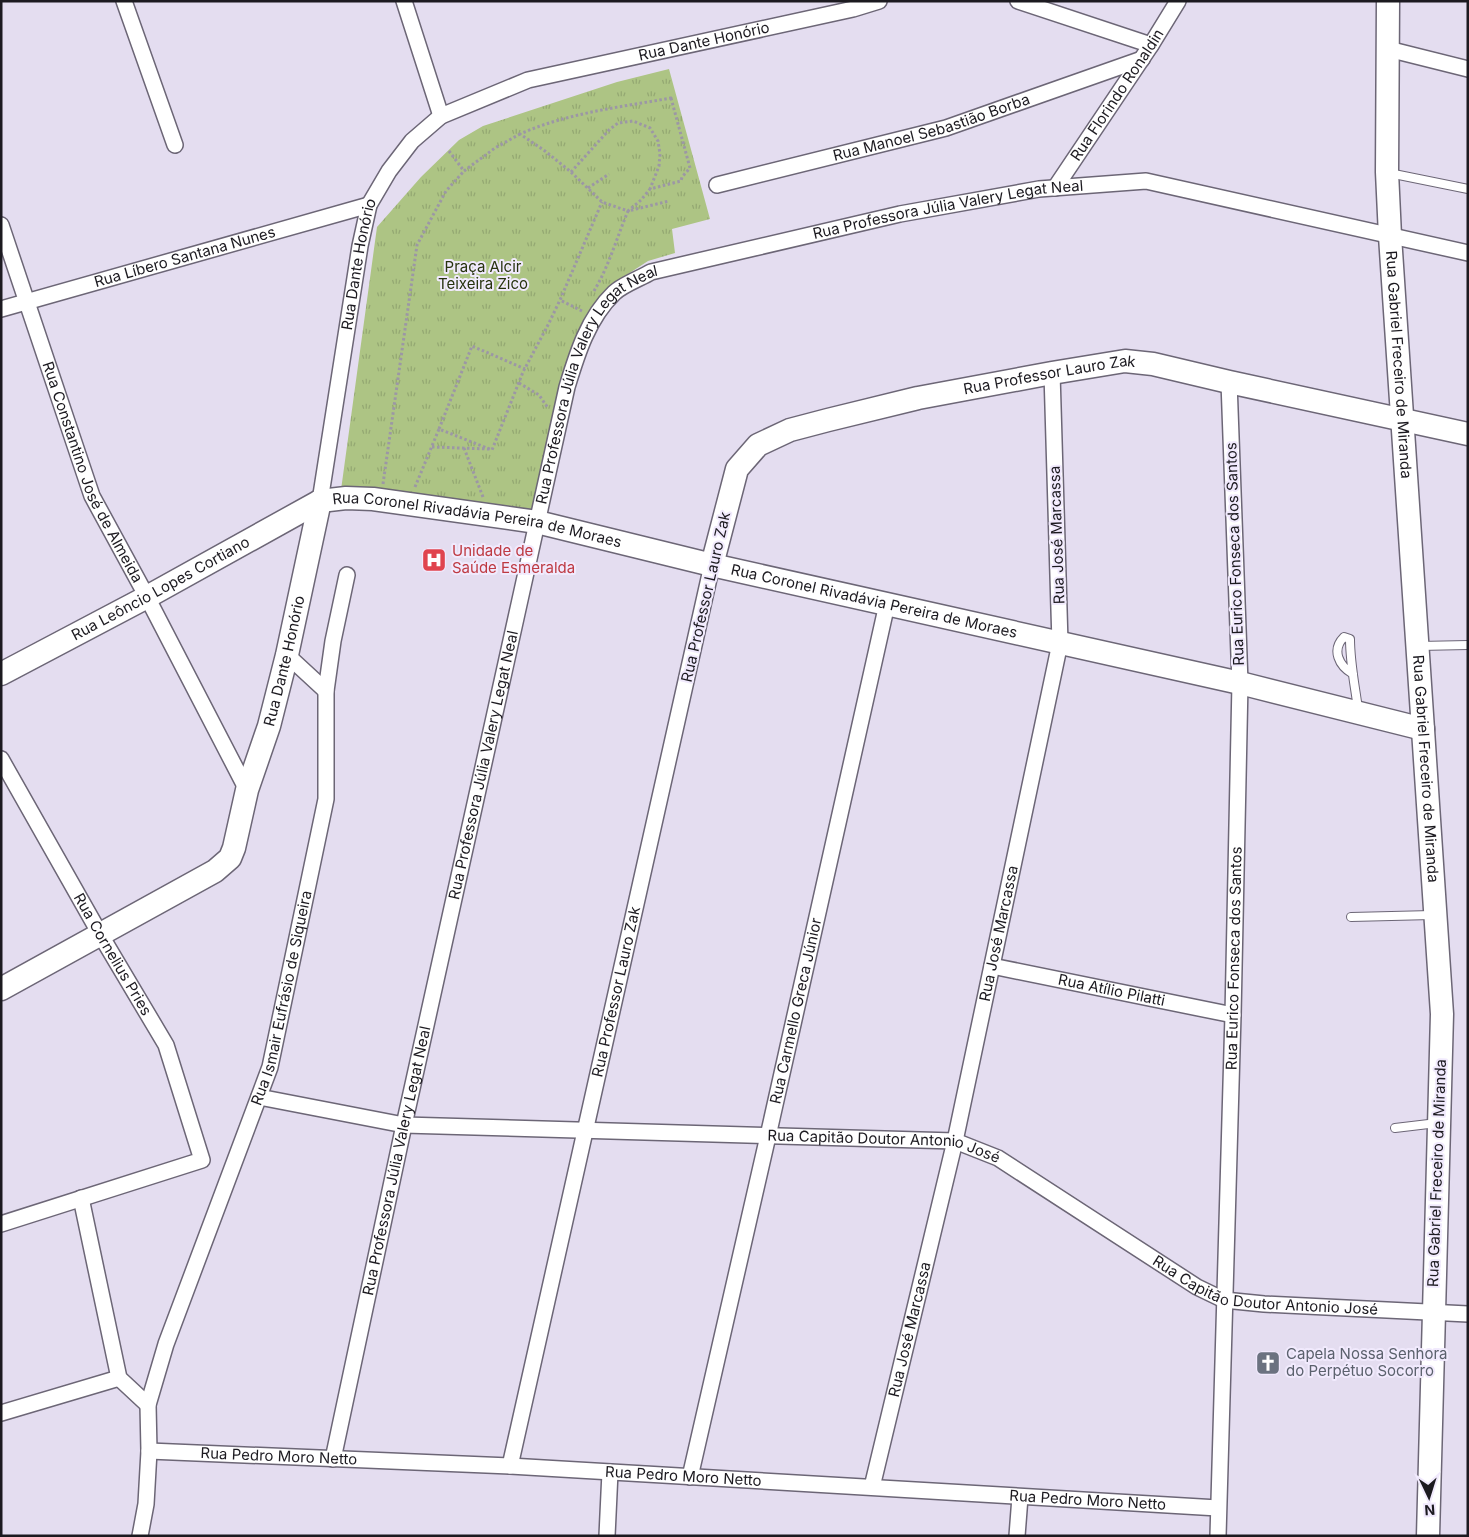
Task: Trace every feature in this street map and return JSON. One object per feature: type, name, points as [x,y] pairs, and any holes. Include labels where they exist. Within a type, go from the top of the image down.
[{"type":"street","points":[[124,1],[175,145]]},
{"type":"street","points":[[404,1],[441,116]]},
{"type":"street","name":"Rua Dante Honório","points":[[1,989],[215,871],[230,858],[234,848],[246,790],[291,658],[320,501],[368,205],[389,171],[412,141],[441,116],[528,80],[853,9],[879,1]]},
{"type":"street","points":[[1018,1],[1151,45]]},
{"type":"street","name":"Rua Florindo Ronaldin","points":[[1055,188],[1142,59],[1178,1]]},
{"type":"street","name":"Rua Gabriel Freceiro de Miranda","points":[[1388,1],[1387,172],[1390,236],[1442,1014],[1428,1536]]},
{"type":"street","points":[[1388,49],[1468,69]]},
{"type":"street","name":"Rua Manoel Sebastião Borba","points":[[717,185],[946,128],[1142,59]]},
{"type":"street","name":"Rua Professora Júlia Valery Legat Neal","points":[[333,1460],[404,1125],[567,387],[578,351],[593,319],[614,292],[651,272],[900,214],[1039,189],[1146,182],[1468,253]]},
{"type":"street","name":"Rua Líbero Santana Nunes","points":[[1,309],[368,205]]},
{"type":"street","name":"Rua Constantino José de Almeida","points":[[1,226],[92,496],[246,790]]},
{"type":"street","name":"Rua Professor Lauro Zak","points":[[510,1466],[712,565],[737,469],[758,445],[790,430],[918,398],[1125,361],[1154,364],[1468,434]]},
{"type":"street","name":"Rua José Marcassa","points":[[872,1487],[955,1142],[1060,643],[1052,373]]},
{"type":"street","name":"Rua Eurico Fonseca dos Santos","points":[[1218,1536],[1233,1015],[1240,683],[1229,382]]},
{"type":"street","name":"Rua Coronel Rivadávia Pereira de Moraes","points":[[320,501],[346,498],[373,498],[538,522],[712,565],[1240,683],[1423,729]]},
{"type":"street","name":"Rua Leôncio Lopes Cortiano","points":[[1,674],[320,501]]},
{"type":"street","name":"Rua Ismair Eufrásio de Siqueira","points":[[140,1536],[146,1504],[149,1451],[148,1405],[166,1344],[270,1067],[326,799],[326,691],[333,641],[347,575]]},
{"type":"street","name":"Rua Carmello Greca Júnior","points":[[690,1477],[886,604]]},
{"type":"street","points":[[291,658],[326,691]]},
{"type":"street","name":"Rua Cornelius Pries","points":[[1,759],[100,934],[166,1045],[202,1160],[81,1198]]},
{"type":"street","name":"Rua Atílio Pilatti","points":[[992,966],[1233,1015]]},
{"type":"street","name":"Rua Capitão Doutor Antonio José","points":[[259,1097],[404,1125],[955,1142],[998,1158],[1196,1287],[1224,1300],[1264,1304],[1468,1314]]},
{"type":"street","points":[[3,1218],[81,1198],[120,1378],[148,1405]]},
{"type":"street","points":[[1,1413],[120,1378]]},
{"type":"street","name":"Rua Pedro Moro Netto","points":[[149,1451],[510,1466],[1218,1508]]},
{"type":"street","points":[[607,1536],[610,1472]]},
{"type":"street","points":[[1017,1536],[1020,1496]]},
{"type":"lane","points":[[1387,172],[1468,189]]},
{"type":"lane","points":[[1417,646],[1468,645]]},
{"type":"lane","points":[[1353,674],[1359,713]]},
{"type":"lane","points":[[1351,917],[1434,915]]},
{"type":"lane","points":[[1395,1128],[1439,1123]]},
{"type":"path","points":[[382,492],[417,245],[446,191],[464,171],[495,148],[544,123],[671,98],[690,168],[681,181],[650,189]]},
{"type":"path","points":[[571,172],[609,130],[618,123],[633,121],[650,128],[658,141],[659,166],[650,189],[628,211],[613,246],[605,273],[590,296]]},
{"type":"path","points":[[520,134],[545,150],[602,202],[628,211],[669,201]]},
{"type":"path","points":[[449,151],[464,171]]},
{"type":"path","points":[[588,188],[609,174]]},
{"type":"path","points":[[492,450],[525,369],[560,300],[602,202]]},
{"type":"path","points":[[560,300],[582,311],[586,304]]},
{"type":"path","points":[[412,495],[472,346],[525,369]]},
{"type":"path","points":[[519,383],[539,395],[549,409]]},
{"type":"path","points":[[439,429],[492,450]]},
{"type":"path","points":[[432,447],[492,450]]},
{"type":"path","points":[[464,448],[487,505]]},
{"type":"green space","name":"Praça Alcir Teixeira Zico","points":[[669,69],[710,219],[672,229],[675,253],[648,261],[611,285],[589,311],[572,346],[533,512],[341,490],[377,227],[421,177],[459,140],[483,126],[617,82]]},
{"type":"place","name":"Unidade de Saúde Esmeralda","points":[[434,560]]},
{"type":"place","name":"Capela Nossa Senhora do Perpétuo Socorro","points":[[1268,1363]]}]
